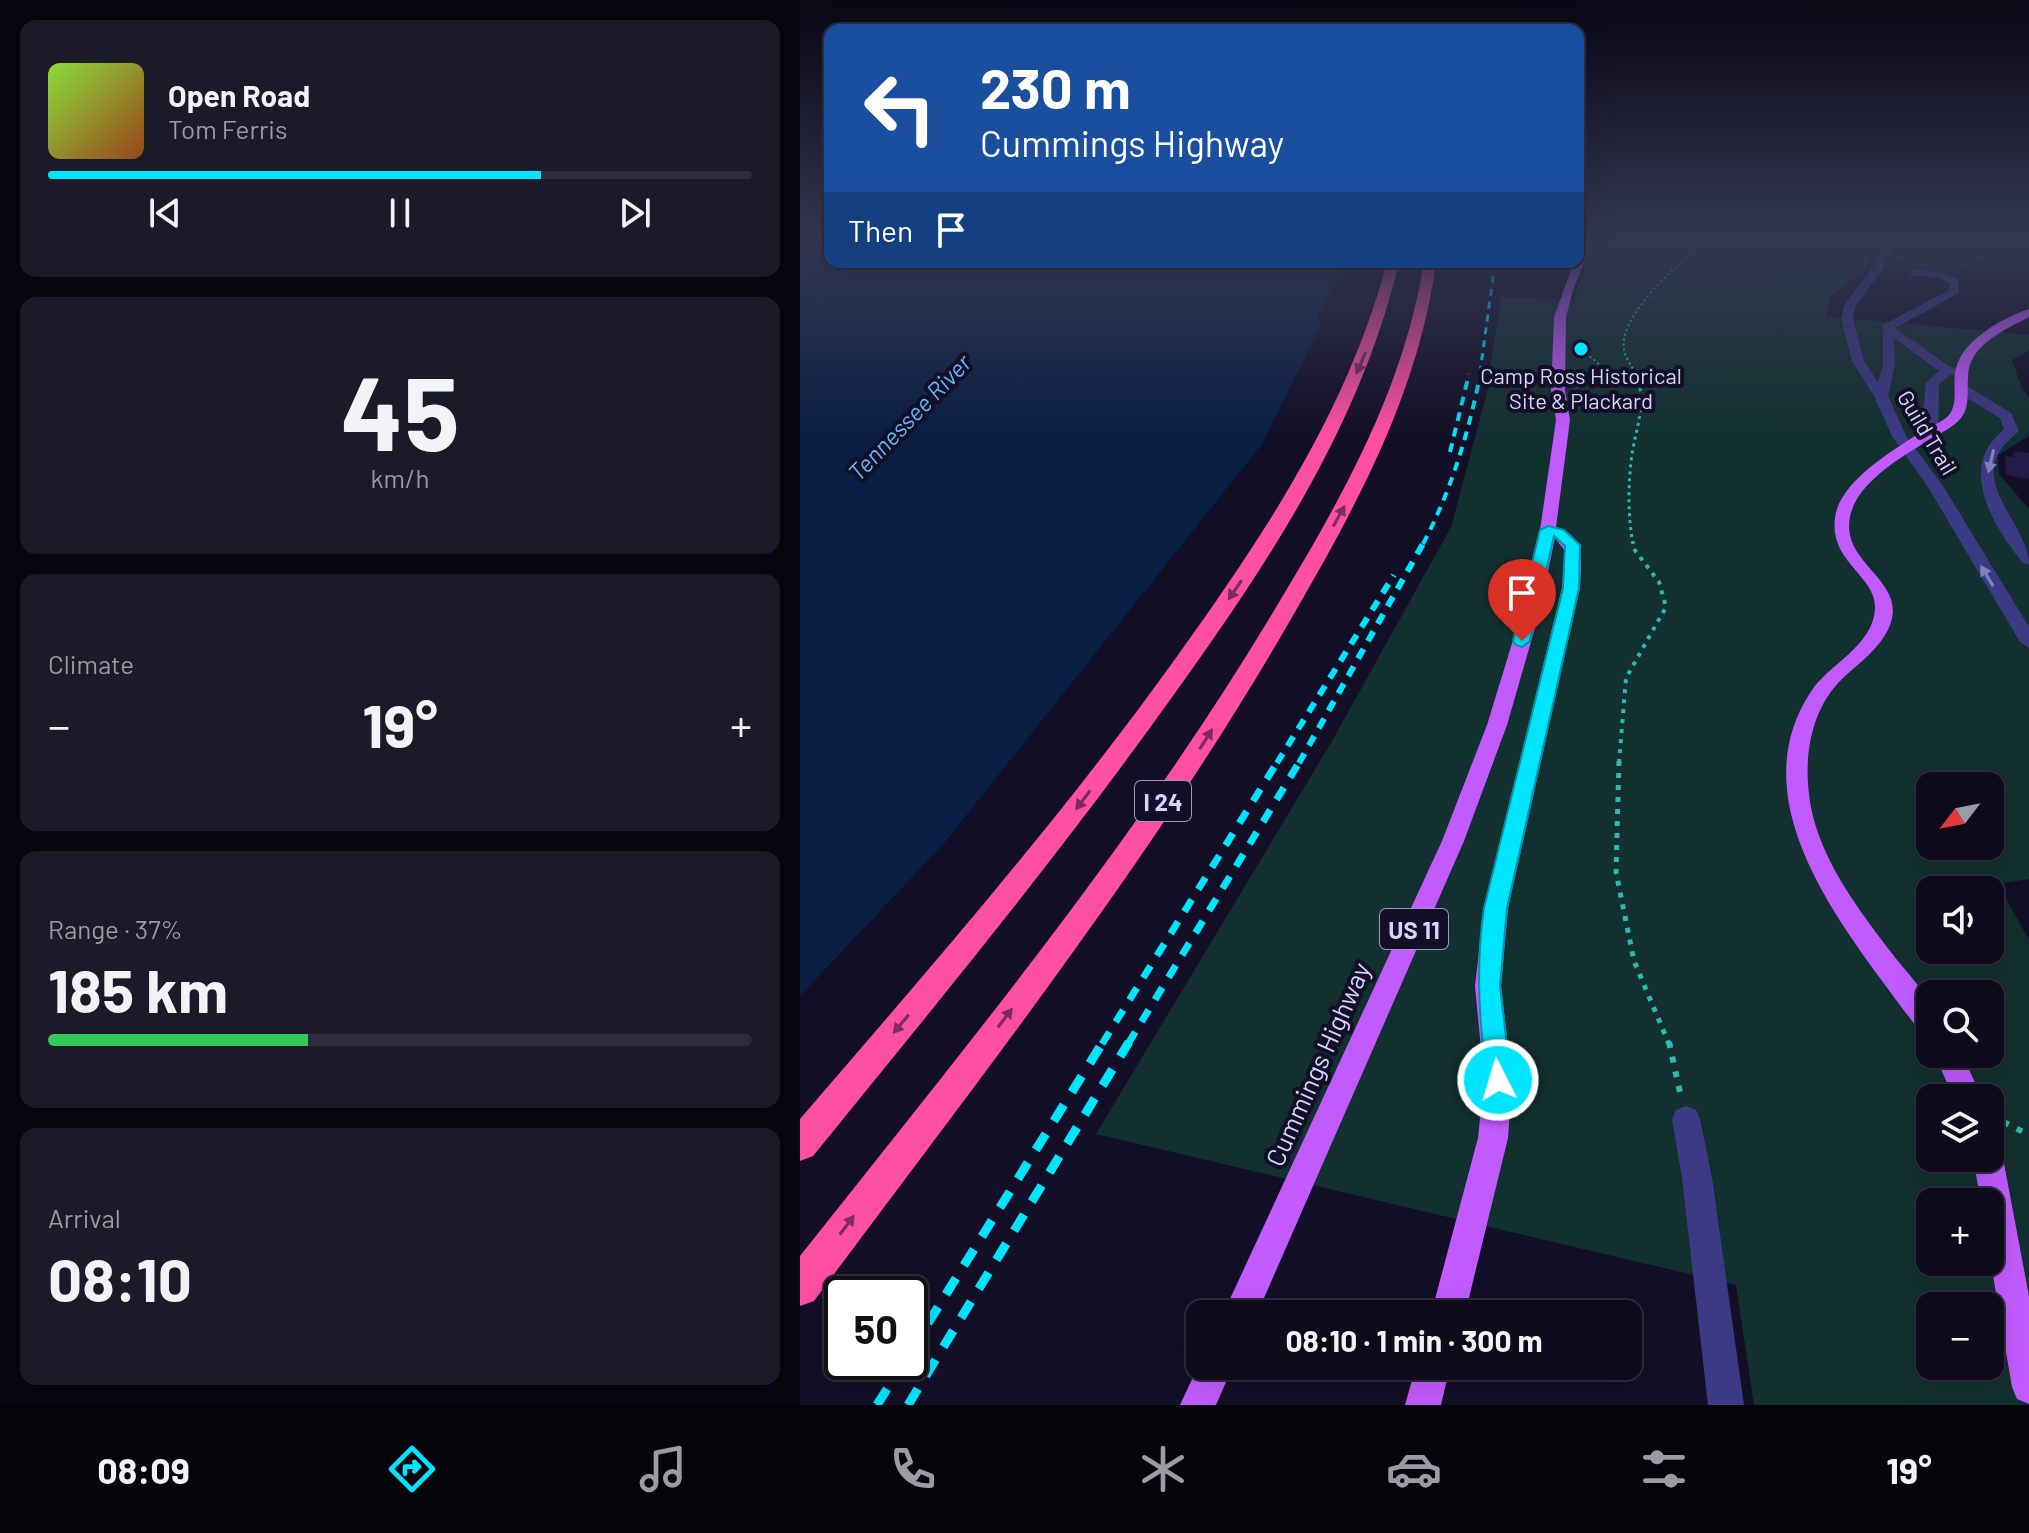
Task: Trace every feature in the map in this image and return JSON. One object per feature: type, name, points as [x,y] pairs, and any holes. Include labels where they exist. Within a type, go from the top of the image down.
[{"type":"highway","name":"I 24","points":[[800,1145],[1022,880],[1157,703],[1301,487],[1366,351],[1380,305]]},
{"type":"highway","name":"I 24","points":[[800,1287],[1045,965],[1198,752],[1291,603],[1356,486],[1412,352],[1421,305]]},
{"type":"main road","name":"Cummings Highway","points":[[1246,1300],[1453,841],[1497,725],[1530,614],[1548,530],[1563,420],[1558,390],[1558,338],[1564,305]]},
{"type":"main road","points":[[1916,1005],[1844,907],[1828,880],[1806,829],[1796,784],[1798,742],[1819,692],[1879,630],[1884,610],[1876,587],[1842,542],[1841,514],[1858,487],[1906,446],[1955,417],[1961,406],[1957,377],[1969,352],[2029,312]]},
{"type":"main road","points":[[1452,1300],[1493,1138],[1498,1080],[1488,986],[1496,908],[1571,588],[1573,545],[1568,538],[1548,530]]},
{"type":"main road","points":[[1991,1172],[2029,1387]]},
{"type":"main road","points":[[1198,1405],[1210,1380]]},
{"type":"main road","points":[[1423,1405],[1429,1380]]},
{"type":"street","name":"Guild Trail","points":[[1850,305],[1847,319],[1858,361],[1881,396],[1906,446],[1935,486],[2029,642]]},
{"type":"street","points":[[1887,328],[1930,305]]},
{"type":"street","points":[[1881,396],[1889,364],[1887,328]]},
{"type":"street","points":[[1887,328],[2006,416],[2012,431],[1991,451],[1987,472],[2003,517],[2029,559]]},
{"type":"street","points":[[1933,431],[1930,414],[1933,383],[1957,377]]},
{"type":"street","points":[[1686,1119],[1697,1178],[1726,1405]]},
{"type":"path","points":[[1642,305],[1633,314],[1624,351],[1641,385],[1642,407],[1631,459],[1628,513],[1634,549],[1659,582],[1666,607],[1626,678],[1619,748],[1616,872],[1634,961],[1668,1039],[1686,1119]]},
{"type":"path","points":[[1558,338],[1591,356],[1599,364],[1599,370],[1585,384],[1558,390]]},
{"type":"path","points":[[2004,1122],[2029,1135]]},
{"type":"green space","points":[[1500,305],[1828,305],[1826,316],[2029,335],[2029,350],[2012,360],[2022,389],[2029,397],[2029,436],[1998,455],[1999,474],[2029,509],[2029,879],[2004,883],[2004,876],[1916,876],[1916,964],[2004,964],[2004,895],[2029,940],[2029,1405],[1754,1405],[1736,1285],[1096,1134],[1332,741],[1451,527],[1486,396]]},
{"type":"water","name":"Tennessee River","points":[[800,305],[1324,305],[1318,315],[1320,327],[1262,444],[945,842],[800,996]]},
{"type":"building","points":[[2015,451],[2029,453],[2029,479],[2006,475],[2005,456],[2012,457]]},
{"type":"railway","points":[[1480,373],[1489,305]]},
{"type":"railway","points":[[1424,543],[1443,502],[1458,459],[1481,371]]},
{"type":"railway","points":[[1450,452],[1469,374]]},
{"type":"railway","points":[[1299,763],[1424,543]]},
{"type":"railway","points":[[1277,763],[1394,575]]},
{"type":"railway","points":[[1102,1044],[1278,761]]},
{"type":"railway","points":[[1128,1044],[1300,761]]},
{"type":"railway","points":[[928,1323],[1103,1042]]},
{"type":"railway","points":[[908,1405],[1129,1042]]},
{"type":"railway","points":[[877,1405],[893,1380]]},
{"type":"place","name":"Camp Ross Historical Site & Plackard","points":[[1581,349]]},
{"type":"route","points":[[1498,1080],[1488,986],[1490,948],[1496,908],[1571,588],[1573,545],[1559,533],[1548,530],[1522,641]]}]
